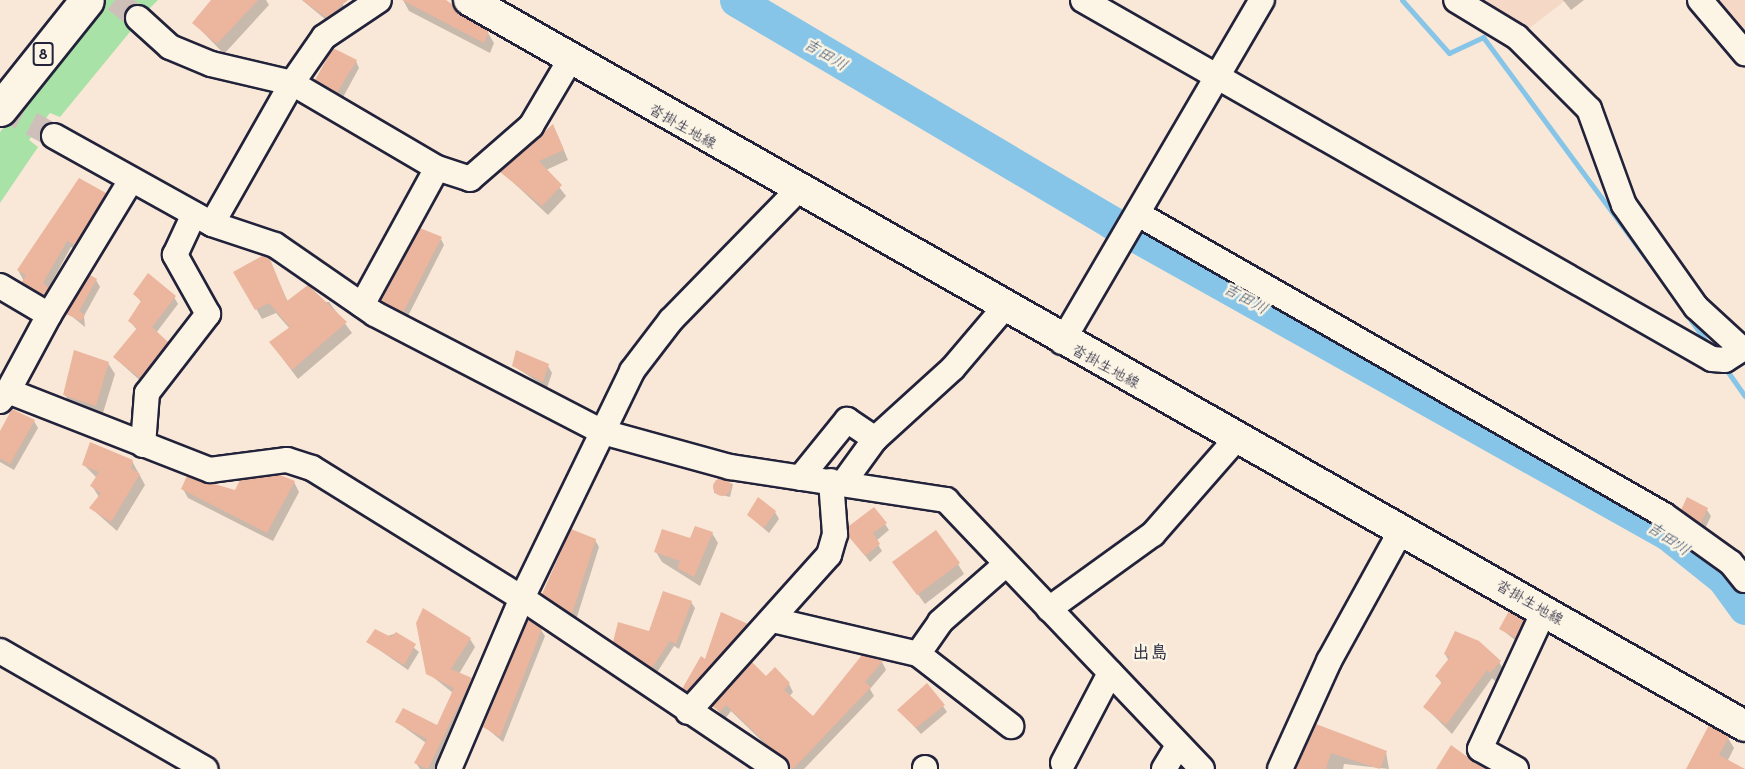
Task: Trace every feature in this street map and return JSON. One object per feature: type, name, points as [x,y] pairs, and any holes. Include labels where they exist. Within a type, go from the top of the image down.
[{"type":"highway","name":"8","points":[[0,109],[87,0]]},
{"type":"main road","name":"沓掛生地線","points":[[469,0],[498,8],[570,60],[797,191],[1062,342],[1402,529],[1745,726]]},
{"type":"street","points":[[142,445],[147,393],[208,314],[175,255],[203,219],[324,37],[379,0]]},
{"type":"street","points":[[1083,0],[1712,359],[1725,360],[1744,349],[1696,307],[1624,205],[1589,109],[1517,37],[1456,0]]},
{"type":"street","points":[[1062,342],[1137,215],[1215,74],[1262,0]]},
{"type":"street","points":[[1700,0],[1745,53]]},
{"type":"street","points":[[138,18],[170,46],[211,64],[292,83],[437,168],[470,179],[531,126],[570,60]]},
{"type":"street","points":[[54,136],[203,219],[275,245],[362,304],[603,432],[730,467],[946,500],[1202,769]]},
{"type":"street","points":[[362,304],[437,168]]},
{"type":"street","points":[[131,180],[49,315],[4,396],[210,470],[287,460],[312,468],[522,598],[688,712],[776,769]]},
{"type":"street","points":[[449,769],[522,598],[632,371],[670,320],[797,191]]},
{"type":"street","points":[[1137,215],[1664,515],[1723,557],[1745,580]]},
{"type":"street","points":[[0,286],[49,315]]},
{"type":"street","points":[[688,712],[829,555],[835,534],[837,482],[875,439],[953,368],[1004,308]]},
{"type":"street","points":[[800,478],[847,420],[875,439]]},
{"type":"street","points":[[1049,609],[1153,534],[1237,438]]},
{"type":"street","points":[[1280,769],[1329,661],[1402,529]]},
{"type":"street","points":[[918,654],[940,622],[1006,564]]},
{"type":"street","points":[[1516,769],[1480,749],[1544,611]]},
{"type":"street","points":[[773,620],[918,654],[1011,726]]},
{"type":"street","points":[[0,651],[205,769]]},
{"type":"street","points":[[1063,763],[1110,673]]},
{"type":"street","points":[[1164,769],[1178,746]]},
{"type":"shaded area","points":[[1472,0],[1566,0],[1523,33]]},
{"type":"shaded area","points":[[1691,0],[1745,0],[1745,65]]},
{"type":"green space","points":[[105,0],[158,0],[147,11],[138,5],[126,17],[134,27],[60,117],[50,113],[29,140],[38,147],[0,203],[0,132]]},
{"type":"building","points":[[211,0],[258,0],[217,44],[192,23]]},
{"type":"building","points":[[302,0],[348,0],[327,18]]},
{"type":"building","points":[[402,0],[446,0],[489,31],[484,43]]},
{"type":"building","points":[[333,48],[357,60],[337,93],[315,80]]},
{"type":"building","points":[[553,124],[564,150],[539,161],[562,185],[542,206],[500,172]]},
{"type":"building","points":[[79,178],[106,193],[75,245],[67,241],[43,283],[49,288],[44,296],[22,282],[26,275],[17,270]]},
{"type":"building","points":[[420,228],[442,237],[403,313],[381,301]]},
{"type":"building","points":[[262,256],[270,259],[287,301],[308,285],[347,322],[292,370],[269,342],[290,327],[269,303],[255,310],[233,272]]},
{"type":"building","points":[[148,273],[176,296],[152,327],[168,342],[140,378],[113,357],[137,328],[128,321],[141,301],[133,294]]},
{"type":"building","points":[[90,275],[97,279],[79,311],[85,315],[81,321],[66,314]]},
{"type":"building","points":[[74,350],[109,362],[96,406],[63,395]]},
{"type":"building","points":[[516,350],[549,364],[543,382],[512,366]]},
{"type":"building","points":[[12,409],[35,420],[10,464],[0,458],[0,431]]},
{"type":"building","points":[[90,442],[133,460],[131,468],[140,474],[111,522],[89,508],[101,493],[90,486],[99,472],[82,465]]},
{"type":"building","points":[[280,475],[295,481],[267,533],[181,489],[187,476],[235,490],[240,480]]},
{"type":"building","points":[[722,478],[728,481],[731,487],[728,493],[722,496],[716,493],[713,487],[716,481]]},
{"type":"building","points":[[758,497],[776,511],[764,528],[747,515]]},
{"type":"building","points":[[1687,497],[1708,508],[1701,523],[1681,510]]},
{"type":"building","points":[[874,507],[887,523],[873,533],[880,544],[865,556],[849,537],[849,526]]},
{"type":"building","points":[[695,526],[713,532],[694,577],[677,568],[680,561],[654,552],[662,529],[690,538]]},
{"type":"building","points":[[571,529],[596,539],[572,614],[542,594]]},
{"type":"building","points":[[936,530],[960,563],[917,595],[892,562]]},
{"type":"building","points":[[663,591],[692,601],[676,644],[670,641],[652,668],[613,642],[618,622],[649,631]]},
{"type":"building","points":[[423,608],[471,638],[451,669],[472,678],[428,769],[414,763],[427,739],[395,722],[403,708],[437,725],[454,688],[426,674],[416,623]]},
{"type":"building","points":[[1509,611],[1524,620],[1516,638],[1499,629]]},
{"type":"building","points":[[721,612],[748,624],[687,692],[682,689],[701,656],[705,659]]},
{"type":"building","points":[[528,619],[542,629],[500,737],[483,727]]},
{"type":"building","points":[[375,629],[391,637],[396,632],[416,644],[404,665],[366,642]]},
{"type":"building","points":[[1455,631],[1479,641],[1501,661],[1490,673],[1487,670],[1446,725],[1423,707],[1442,682],[1435,676],[1450,657],[1444,654]]},
{"type":"building","points":[[862,655],[883,661],[865,682],[871,687],[793,769],[726,705],[720,712],[712,706],[752,662],[766,676],[775,667],[790,683],[784,690],[813,716]]},
{"type":"building","points":[[927,683],[945,705],[916,728],[897,710]]},
{"type":"building","points":[[1316,724],[1387,751],[1380,769],[1331,753],[1326,769],[1296,769]]},
{"type":"building","points":[[1709,725],[1729,737],[1719,755],[1745,769],[1686,769]]},
{"type":"building","points":[[1451,745],[1473,761],[1486,769],[1436,769]]},
{"type":"waterway","name":"吉田川","points":[[736,0],[1111,222],[1668,534],[1723,578],[1745,608]]},
{"type":"waterway","points":[[1402,0],[1449,53],[1483,37],[1669,289]]},
{"type":"waterway","points":[[1685,312],[1711,348]]},
{"type":"waterway","points":[[1723,365],[1745,396]]},
{"type":"tunnel","points":[[115,0],[138,18]]},
{"type":"tunnel","points":[[0,106],[54,136]]},
{"type":"district","name":"出島","points":[[1150,651]]}]
